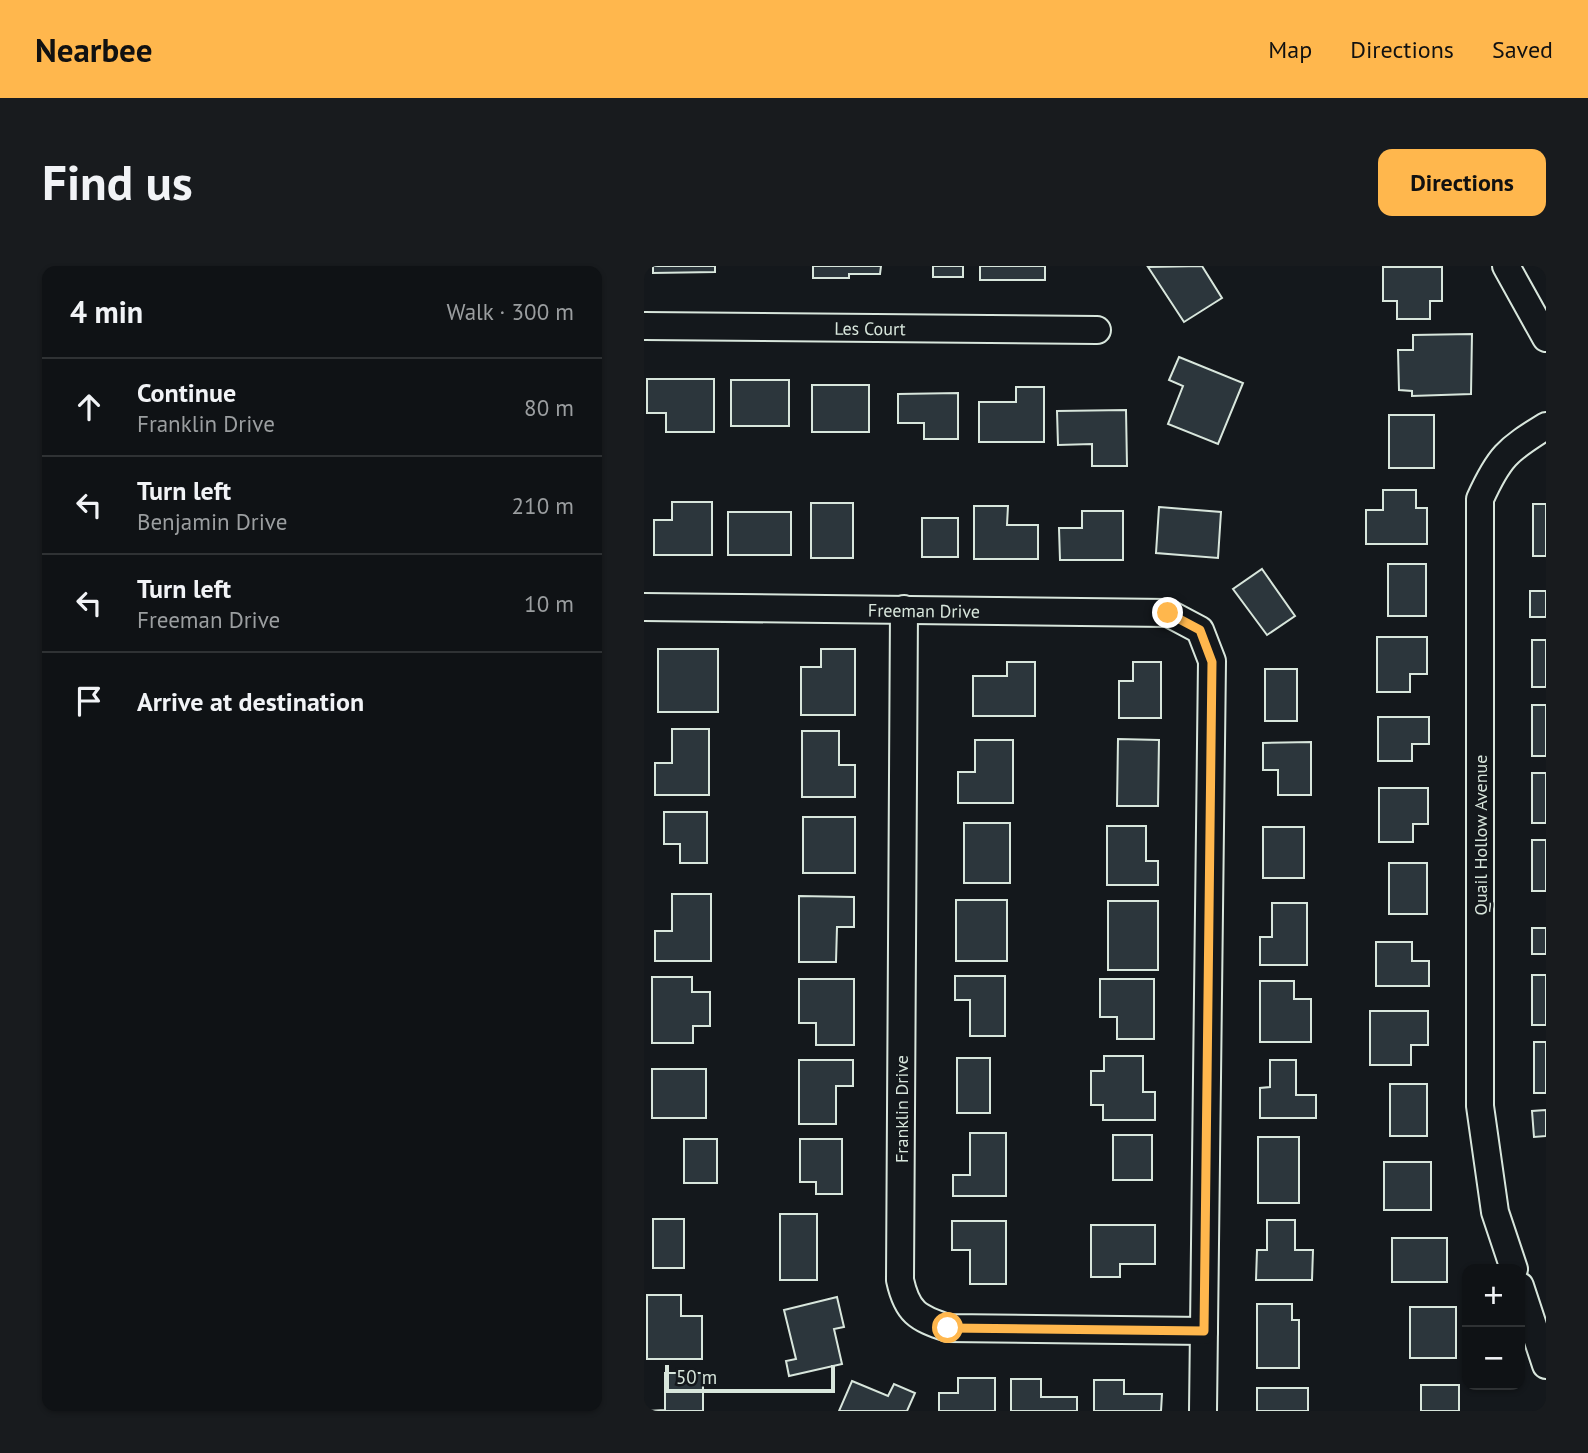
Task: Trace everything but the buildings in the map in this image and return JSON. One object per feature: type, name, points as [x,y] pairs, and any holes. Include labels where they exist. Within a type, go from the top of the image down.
[{"type":"street","points":[[1506,266],[1546,338]]},
{"type":"street","name":"Les Court","points":[[644,326],[1097,330]]},
{"type":"street","name":"Quail Hollow Avenue","points":[[1512,1264],[1495,1212],[1480,1106],[1480,499],[1494,468],[1514,446],[1546,426]]},
{"type":"street","name":"Freeman Drive","points":[[644,607],[1168,613],[1200,630],[1212,662],[1204,1331]]},
{"type":"street","name":"Franklin Drive","points":[[904,609],[900,1280],[905,1301],[924,1320],[948,1328],[1204,1331]]},
{"type":"street","points":[[1525,1301],[1546,1365]]},
{"type":"street","points":[[1203,1411],[1204,1331]]},
{"type":"route","points":[[948,1328],[1204,1331],[1212,662],[1200,630],[1168,613]]}]
